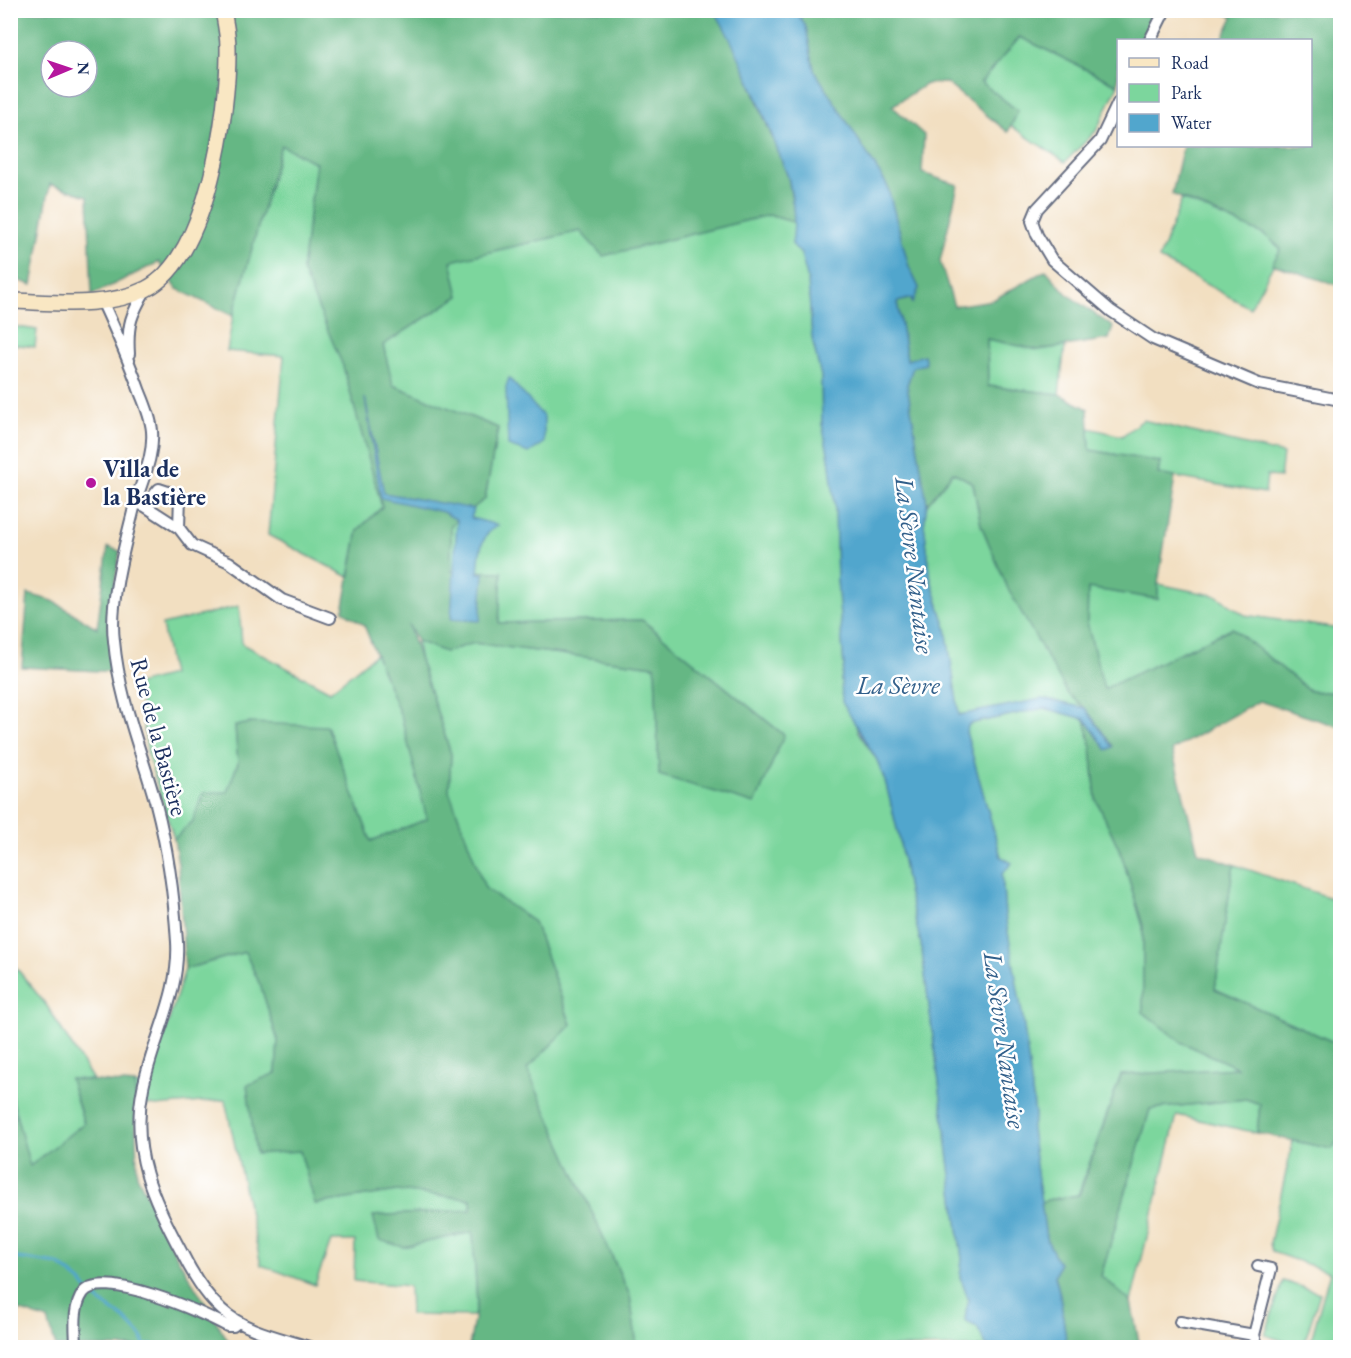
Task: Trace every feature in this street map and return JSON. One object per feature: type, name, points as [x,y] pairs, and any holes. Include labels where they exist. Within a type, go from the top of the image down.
[{"type":"street","points":[[10,301],[67,303],[110,300],[146,289],[159,280],[180,258],[200,216],[214,166],[227,73],[228,45],[223,10]]},
{"type":"street","points":[[1150,39],[1165,10]]},
{"type":"street","points":[[1117,107],[1100,141],[1037,209],[1032,221],[1037,235],[1052,260],[1119,316],[1153,339],[1258,384],[1341,400]]},
{"type":"street","points":[[130,364],[128,335],[132,315],[146,289]]},
{"type":"street","points":[[110,300],[132,315]]},
{"type":"street","points":[[110,300],[130,364]]},
{"type":"street","name":"Rue de la Bastière","points":[[130,364],[152,430],[150,456],[140,505],[116,595],[112,619],[125,705],[168,852],[177,944],[175,983],[143,1088],[140,1142],[146,1175],[160,1212],[190,1268],[221,1310],[238,1322]]},
{"type":"street","points":[[179,528],[180,496],[159,489],[140,505],[179,528],[192,545],[229,562],[282,600],[330,618]]},
{"type":"street","points":[[1258,1266],[1271,1269],[1254,1335],[1258,1347]]},
{"type":"street","points":[[76,1347],[77,1305],[87,1289],[114,1286],[152,1295],[186,1307],[226,1326],[233,1326],[238,1322],[264,1333],[312,1347]]},
{"type":"street","points":[[1180,1322],[1254,1335]]},
{"type":"green space","points":[[10,11],[715,11],[735,46],[788,177],[796,223],[769,215],[603,256],[580,231],[451,261],[459,296],[383,345],[393,385],[498,428],[485,499],[451,525],[451,571],[502,572],[499,623],[642,620],[784,735],[755,804],[659,775],[655,666],[474,643],[445,652],[417,641],[408,624],[451,754],[449,791],[485,888],[534,922],[571,1025],[527,1069],[630,1296],[637,1347],[469,1347],[477,1303],[473,1232],[403,1247],[379,1240],[373,1216],[471,1210],[471,1199],[397,1191],[315,1204],[300,1151],[256,1154],[247,1085],[276,1073],[278,1041],[261,987],[245,952],[185,969],[178,864],[174,839],[193,821],[203,793],[227,792],[238,763],[235,726],[250,723],[327,726],[371,841],[427,819],[402,719],[364,625],[343,611],[358,530],[382,507],[343,366],[302,270],[316,163],[281,145],[233,316],[177,289],[159,262],[92,295],[88,196],[50,184],[32,285],[11,278]]},
{"type":"green space","points":[[796,11],[1157,11],[1143,39],[1117,39],[1117,85],[1020,37],[981,82],[1018,111],[1008,132],[946,83],[926,84],[892,106],[924,135],[922,173],[958,185],[940,261],[954,306],[993,300],[1046,270],[1067,294],[1113,327],[1109,339],[1038,350],[987,339],[988,386],[1059,394],[1088,409],[1090,450],[1160,462],[1158,474],[1175,477],[1158,584],[1158,599],[1088,588],[1087,623],[1104,689],[1232,628],[1310,691],[1340,693],[1340,727],[1259,701],[1172,750],[1198,852],[1235,865],[1215,989],[1340,1045],[1340,1137],[1332,1149],[1257,1133],[1260,1104],[1246,1099],[1150,1109],[1101,1276],[1131,1302],[1140,1347],[1067,1347],[1055,1275],[1059,1264],[1046,1238],[1041,1204],[1047,1200],[1079,1195],[1121,1075],[1238,1068],[1181,1042],[1143,1012],[1143,926],[1121,853],[1096,799],[1091,746],[1085,719],[1107,749],[1113,746],[1085,708],[1068,694],[1008,589],[981,525],[973,483],[953,472],[927,504],[907,385],[913,366],[926,364],[907,360],[897,302],[912,298],[912,303],[919,288],[909,267],[887,185],[814,70],[806,27]]},
{"type":"green space","points":[[1220,11],[1340,11],[1340,286],[1272,264],[1281,249],[1265,235],[1172,194],[1183,147],[1312,147],[1312,39],[1222,39],[1233,17]]},
{"type":"green space","points":[[1020,37],[1117,85],[1117,87],[1096,131],[1065,162],[1011,126],[1018,111],[981,82]]},
{"type":"green space","points":[[281,144],[316,163],[302,270],[343,365],[382,507],[358,530],[349,577],[268,535],[284,356],[227,351],[233,316]]},
{"type":"green space","points":[[1182,199],[1265,235],[1282,249],[1250,308],[1159,259]]},
{"type":"green space","points":[[769,215],[796,223],[792,244],[801,254],[808,280],[812,338],[821,376],[822,424],[835,506],[837,579],[844,666],[841,679],[858,732],[877,760],[886,784],[899,837],[908,890],[921,944],[962,1259],[960,1277],[968,1298],[965,1321],[977,1327],[987,1347],[637,1347],[630,1296],[527,1069],[571,1024],[534,922],[485,889],[449,791],[451,754],[419,657],[417,641],[445,652],[474,643],[655,666],[659,775],[755,803],[784,735],[642,620],[499,623],[501,572],[451,571],[451,525],[485,498],[498,428],[392,385],[383,345],[459,296],[450,261],[581,231],[603,256]]},
{"type":"green space","points":[[11,326],[37,330],[35,347],[11,344]]},
{"type":"green space","points":[[987,339],[1038,350],[1065,346],[1059,394],[988,386]]},
{"type":"green space","points":[[1143,420],[1283,454],[1280,478],[1267,475],[1265,493],[1158,474],[1160,462],[1090,450],[1089,428],[1122,436]]},
{"type":"green space","points":[[953,472],[973,483],[981,525],[1068,694],[1085,708],[1042,699],[959,715],[946,628],[931,580],[924,524],[927,504]]},
{"type":"green space","points":[[108,547],[120,551],[108,626],[117,672],[22,667],[28,594],[53,601],[97,628]]},
{"type":"green space","points":[[1158,584],[1217,596],[1245,615],[1340,629],[1340,693],[1310,691],[1232,628],[1104,690],[1087,623],[1088,588],[1157,599]]},
{"type":"green space","points":[[239,606],[242,644],[330,691],[376,654],[402,719],[428,819],[371,841],[327,726],[235,726],[238,763],[227,792],[203,793],[193,821],[174,839],[148,756],[137,684],[172,675],[162,625]]},
{"type":"green space","points":[[1044,708],[1085,719],[1091,746],[1096,799],[1121,853],[1143,926],[1143,1012],[1181,1042],[1240,1068],[1121,1075],[1078,1195],[1047,1200],[1041,1204],[1031,1129],[1035,1115],[1023,1019],[1005,915],[1001,857],[966,732],[969,724]]},
{"type":"green space","points":[[1235,865],[1340,901],[1340,1045],[1215,989]]},
{"type":"green space","points":[[245,952],[261,987],[278,1041],[276,1073],[316,1204],[397,1191],[471,1199],[472,1210],[374,1216],[403,1247],[473,1232],[477,1303],[474,1316],[410,1315],[409,1286],[354,1281],[355,1241],[331,1241],[315,1285],[261,1265],[225,1100],[156,1106],[135,1102],[135,1084],[148,1087],[185,969]]},
{"type":"green space","points":[[10,960],[47,1006],[93,1080],[70,1079],[84,1123],[29,1167],[11,1093]]},
{"type":"green space","points":[[70,1079],[135,1084],[137,1175],[177,1257],[232,1347],[56,1347],[48,1320],[16,1309],[11,1314],[10,1093],[30,1166],[84,1123]]},
{"type":"green space","points":[[1246,1099],[1260,1104],[1257,1133],[1177,1115],[1131,1302],[1101,1276],[1150,1109]]},
{"type":"green space","points":[[1340,1137],[1340,1347],[1309,1347],[1330,1272],[1272,1252],[1270,1243],[1293,1141],[1332,1149]]},
{"type":"green space","points":[[1283,1281],[1320,1293],[1303,1347],[1265,1335]]},
{"type":"water","name":"La Sèvre","points":[[715,11],[796,11],[806,27],[814,70],[887,185],[909,267],[919,288],[912,304],[912,298],[897,302],[907,360],[924,355],[926,364],[913,367],[907,385],[927,504],[924,524],[931,580],[946,628],[959,715],[1042,699],[1085,708],[1113,747],[1107,750],[1085,719],[1044,708],[969,724],[966,732],[1001,857],[1012,863],[1002,874],[1005,915],[1023,1019],[1035,1115],[1031,1129],[1046,1238],[1059,1264],[1055,1276],[1067,1347],[987,1347],[977,1327],[965,1321],[968,1298],[960,1277],[962,1259],[921,944],[886,784],[877,760],[842,702],[841,679],[844,666],[837,579],[835,506],[822,424],[821,376],[812,338],[808,280],[801,254],[792,244],[793,210],[788,177],[745,71]]},
{"type":"water","points":[[509,378],[544,417],[544,443],[529,453],[508,446],[506,387]]},
{"type":"water","points":[[365,398],[384,493],[474,509],[471,518],[498,525],[487,534],[480,552],[478,573],[484,573],[480,621],[451,619],[457,520],[443,512],[381,498]]},
{"type":"waterway","points":[[10,1257],[58,1264],[81,1282],[91,1295],[125,1319],[142,1337],[144,1346],[152,1345],[160,1348]]},
{"type":"place","name":"Villa de la Bastière","points":[[91,483]]},
{"type":"water label","name":"La Sèvre Nantaise","points":[[915,565]]},
{"type":"water label","name":"La Sèvre Nantaise","points":[[1005,1040]]}]
